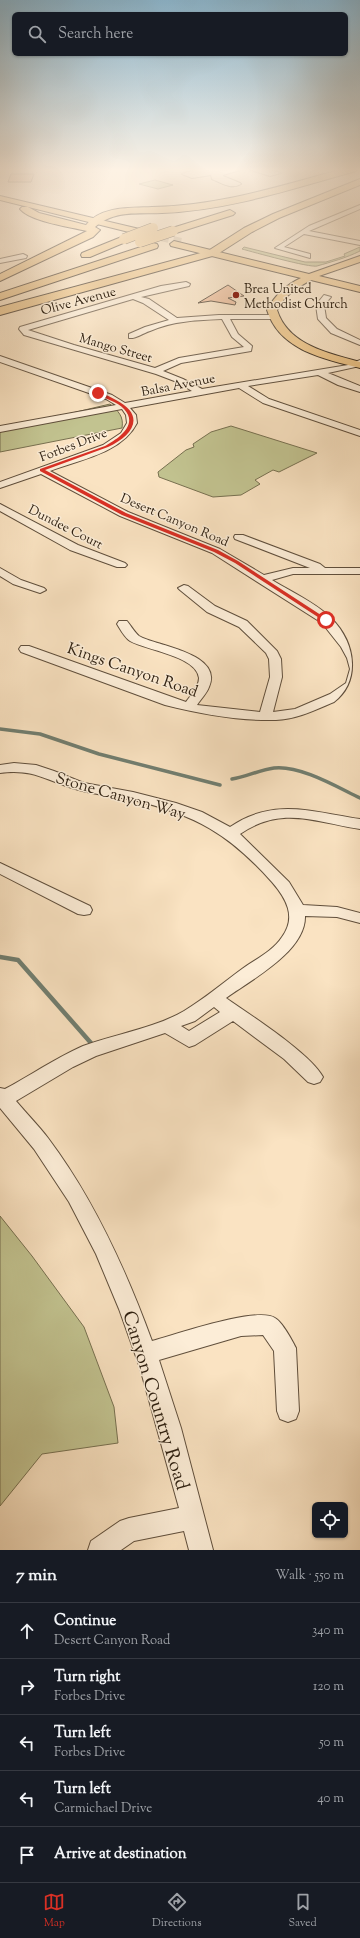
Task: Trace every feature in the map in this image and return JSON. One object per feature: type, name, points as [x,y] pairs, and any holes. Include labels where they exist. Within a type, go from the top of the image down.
[{"type":"highway","points":[[0,278],[76,241]]},
{"type":"highway","points":[[76,259],[118,241]]},
{"type":"highway","points":[[0,289],[129,241]]},
{"type":"highway","points":[[0,297],[168,241]]},
{"type":"highway","points":[[0,311],[216,252],[232,241]]},
{"type":"highway","points":[[0,289],[56,267]]},
{"type":"main road","points":[[187,241],[216,252],[360,284]]},
{"type":"main road","points":[[359,364],[324,354],[304,346],[287,335],[273,317],[272,310],[279,296],[295,284],[360,259]]},
{"type":"main road","points":[[316,275],[360,289]]},
{"type":"street","points":[[288,241],[278,248],[307,256]]},
{"type":"street","points":[[0,261],[23,256]]},
{"type":"street","name":"Olive Avenue","points":[[22,329],[164,288],[186,284]]},
{"type":"street","points":[[135,297],[146,301],[174,320]]},
{"type":"street","points":[[327,298],[320,305],[322,319],[326,325],[338,333],[360,343]]},
{"type":"street","points":[[132,336],[147,328],[174,320],[273,317]]},
{"type":"street","points":[[155,371],[179,361],[248,349],[248,346],[231,329],[225,318]]},
{"type":"street","name":"Mango Street","points":[[22,329],[27,333],[64,346],[155,371],[178,379],[200,392]]},
{"type":"street","points":[[0,359],[98,393],[125,407]]},
{"type":"street","name":"Balsa Avenue","points":[[0,429],[359,364]]},
{"type":"street","points":[[319,372],[341,383],[360,389]]},
{"type":"street","points":[[240,385],[266,401],[360,433]]},
{"type":"street","name":"Forbes Drive","points":[[0,484],[106,446],[120,439],[129,429],[132,422],[131,415],[125,407]]},
{"type":"street","name":"Desert Canyon Road","points":[[41,470],[124,514],[216,551],[262,579],[326,620],[347,646],[358,670]]},
{"type":"street","name":"Dundee Court","points":[[0,507],[53,537],[98,559],[121,565]]},
{"type":"street","points":[[239,537],[321,568],[322,572]]},
{"type":"street","points":[[0,571],[17,582],[40,590]]},
{"type":"street","points":[[262,579],[282,573],[360,571]]},
{"type":"street","points":[[184,588],[211,609],[243,624],[271,651],[275,659],[276,676],[265,716]]},
{"type":"street","points":[[123,624],[134,638],[184,655],[202,669],[205,678],[203,687],[189,708]]},
{"type":"street","name":"Kings Canyon Road","points":[[25,649],[189,708],[265,716],[298,713],[335,697],[351,685],[358,670]]},
{"type":"street","name":"Stone Canyon Way","points":[[0,769],[26,768],[56,776],[79,786],[133,796],[160,804],[217,825],[244,845],[285,886],[293,898],[297,910],[298,925],[291,938],[282,949],[189,1016],[167,1026],[90,1051],[2,1097]]},
{"type":"street","points":[[230,834],[262,816],[281,812],[302,813],[360,824]]},
{"type":"street","points":[[0,868],[84,910]]},
{"type":"street","points":[[297,910],[337,912],[360,918]]},
{"type":"street","points":[[214,998],[290,1054],[314,1076]]},
{"type":"street","points":[[167,1026],[189,1040],[233,1012]]},
{"type":"street","name":"Canyon Country Road","points":[[2,1097],[48,1153],[84,1209],[117,1277],[147,1353],[201,1550]]},
{"type":"street","points":[[147,1353],[241,1326],[268,1325],[285,1348],[288,1411]]},
{"type":"street","points":[[100,1550],[129,1530],[193,1517]]},
{"type":"green space","points":[[244,247],[305,262],[326,262],[345,256],[344,254],[360,247],[360,251],[317,266],[312,266],[242,249]]},
{"type":"green space","points":[[110,404],[121,417],[122,428],[0,452],[0,430]]},
{"type":"green space","points":[[231,426],[317,453],[279,472],[273,470],[255,480],[260,484],[241,495],[213,497],[159,477],[158,472],[186,450],[194,447],[193,444],[211,432]]},
{"type":"green space","points":[[0,1216],[32,1256],[84,1327],[114,1407],[118,1443],[42,1454],[0,1506]]},
{"type":"building","name":"Brea United Methodist Church","points":[[228,285],[244,296],[228,298],[236,302],[235,305],[211,301],[198,303]]},
{"type":"waterway","points":[[0,729],[40,734],[99,754],[220,785]]},
{"type":"waterway","points":[[232,779],[268,769],[284,768],[307,773],[360,798]]},
{"type":"waterway","points":[[0,957],[18,960],[91,1043]]},
{"type":"place","name":"Brea United Methodist Church","points":[[236,295]]},
{"type":"route","points":[[98,393],[109,397],[125,407],[131,415],[132,422],[129,429],[116,442],[41,470],[124,514],[216,551],[236,562],[326,620]]}]
